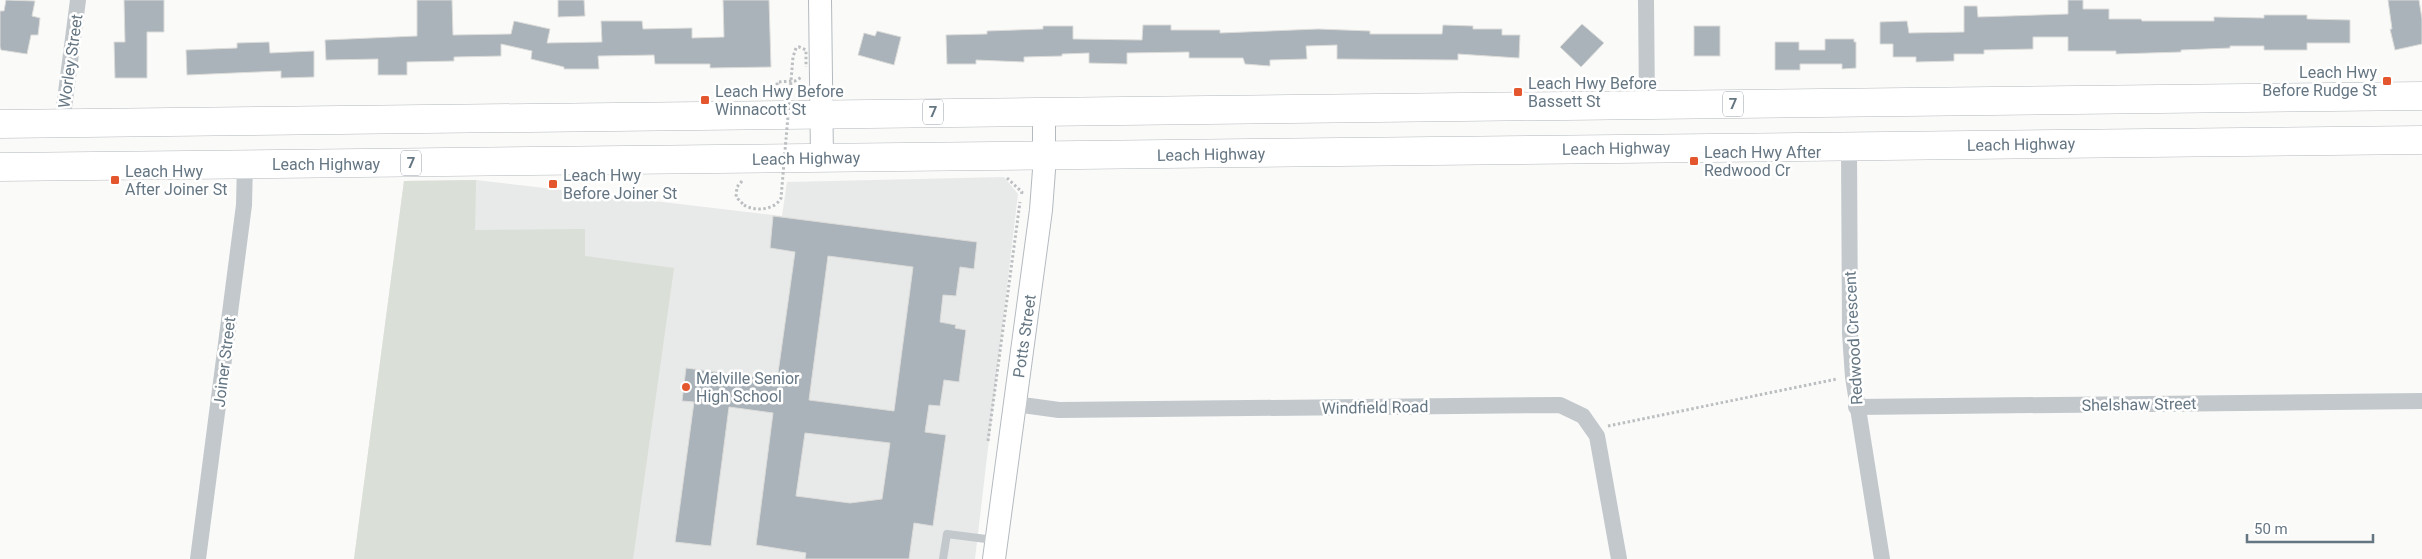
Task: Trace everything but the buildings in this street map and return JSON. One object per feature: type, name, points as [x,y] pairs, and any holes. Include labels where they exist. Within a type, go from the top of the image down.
[{"type":"highway","name":"7","points":[[0,124],[822,102],[1044,112],[2422,96]]},
{"type":"highway","name":"Leach Highway","points":[[0,167],[2422,140]]},
{"type":"street","name":"Worley Street","points":[[62,123],[78,0]]},
{"type":"street","points":[[820,0],[822,158]]},
{"type":"street","points":[[1646,0],[1647,105]]},
{"type":"street","name":"Potts Street","points":[[995,550],[1041,210],[1044,112]]},
{"type":"street","name":"Redwood Crescent","points":[[1849,146],[1850,334],[1853,377],[1856,407],[1882,559]]},
{"type":"street","name":"Joiner Street","points":[[198,559],[244,205],[245,164]]},
{"type":"street","name":"Shelshaw Street","points":[[1856,407],[2422,401]]},
{"type":"street","name":"Windfield Road","points":[[1015,404],[1059,410],[1560,405],[1583,416],[1597,436],[1619,559]]},
{"type":"lane","points":[[943,559],[947,534],[995,550]]},
{"type":"path","points":[[744,180],[739,183],[736,197],[744,204],[753,208],[766,208],[776,204],[781,198],[793,57],[796,48],[799,47],[806,50],[806,67],[800,79],[778,82],[778,97],[795,96],[802,92],[822,102]]},
{"type":"path","points":[[987,451],[1022,192],[1000,171]]},
{"type":"path","points":[[778,176],[787,176]]},
{"type":"path","points":[[1594,432],[1606,426],[1853,377]]},
{"type":"shaded area","name":"Melville Senior High School","points":[[1004,177],[1018,194],[975,559],[354,559],[404,181],[476,180],[782,216],[787,182]]},
{"type":"shaded area","points":[[476,180],[475,230],[585,229],[585,256],[674,268],[633,559],[354,559],[404,181]]},
{"type":"place","name":"Leach Hwy Before Rudge St","points":[[2387,81]]},
{"type":"place","name":"Leach Hwy Before Bassett St","points":[[1518,92]]},
{"type":"place","name":"Leach Hwy Before Winnacott St","points":[[705,100]]},
{"type":"place","name":"Leach Hwy After Redwood Cr","points":[[1694,161]]},
{"type":"place","name":"Leach Hwy After Joiner St","points":[[115,180]]},
{"type":"place","name":"Leach Hwy Before Joiner St","points":[[553,184]]},
{"type":"place","name":"Melville Senior High School","points":[[686,387]]}]
